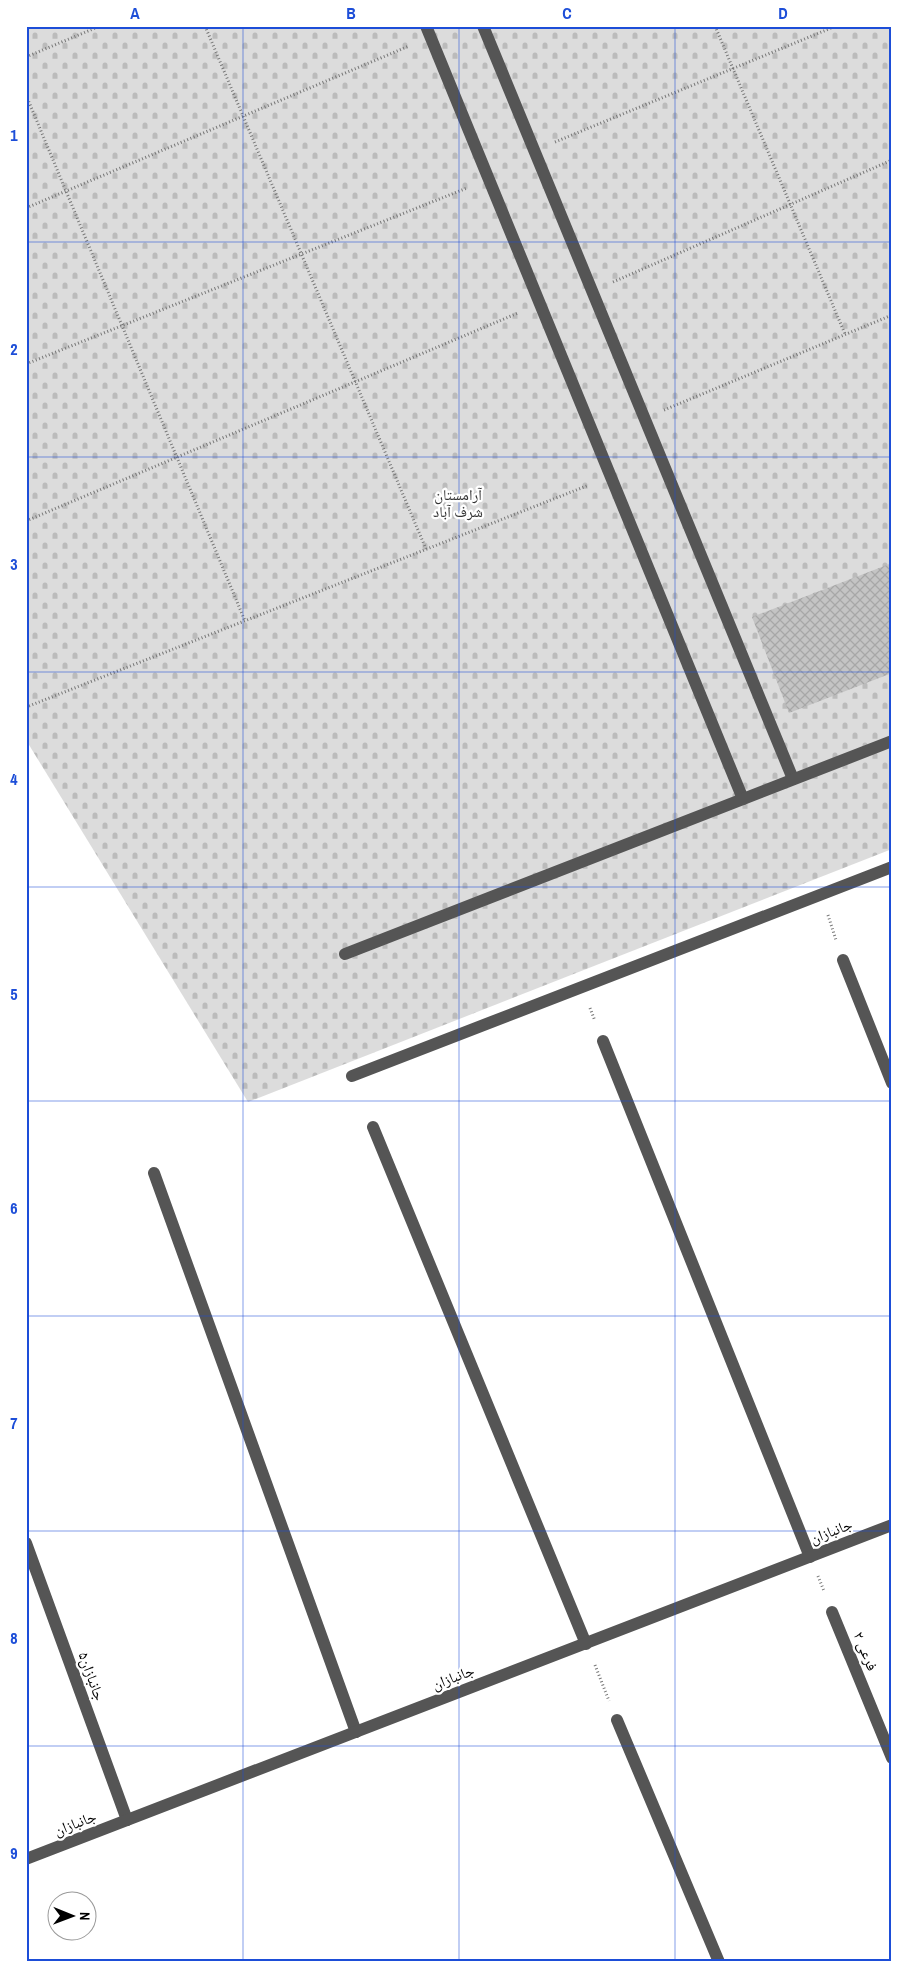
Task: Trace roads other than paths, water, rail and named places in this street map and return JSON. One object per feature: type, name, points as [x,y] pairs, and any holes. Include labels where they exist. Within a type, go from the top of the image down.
[{"type":"street","points":[[482,26],[793,779]]},
{"type":"street","points":[[428,32],[743,799]]},
{"type":"street","points":[[345,954],[892,741]]},
{"type":"street","points":[[352,1076],[892,867]]},
{"type":"street","points":[[843,960],[892,1083]]},
{"type":"street","points":[[603,1041],[810,1557]]},
{"type":"street","points":[[373,1126],[586,1644]]},
{"type":"street","points":[[154,1173],[356,1732]]},
{"type":"street","name":"جانبازان","points":[[26,1859],[892,1526]]},
{"type":"street","name":"جانبازان۵","points":[[26,1543],[127,1820]]},
{"type":"street","name":"فرعی ۲","points":[[832,1612],[892,1758]]},
{"type":"street","points":[[616,1720],[720,1962]]},
{"type":"park label","name":"آرامستان شرف آباد","points":[[458,502]]}]
